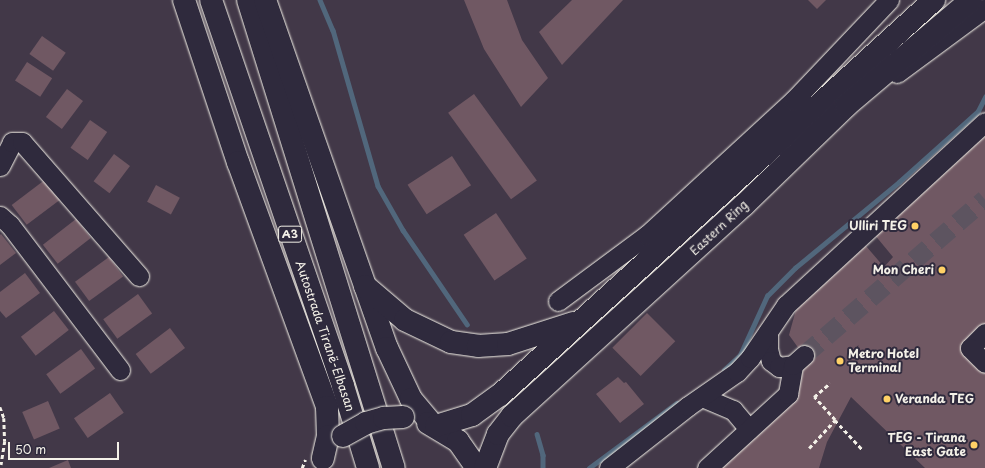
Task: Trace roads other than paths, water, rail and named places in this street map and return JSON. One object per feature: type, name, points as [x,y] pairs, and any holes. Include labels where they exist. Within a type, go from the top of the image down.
[{"type":"highway","points":[[184,0],[238,162],[327,408],[328,436],[320,463]]},
{"type":"highway","name":"Autostrada Tiranë-Elbasan","points":[[211,0],[343,386],[368,468]]},
{"type":"highway","name":"Autostrada Tiranë-Elbasan","points":[[248,0],[394,468]]},
{"type":"highway","points":[[265,0],[363,284],[404,388],[434,425],[458,441],[477,468]]},
{"type":"highway","name":"Eastern Ring","points":[[434,425],[472,415],[487,406],[934,0]]},
{"type":"highway","name":"Eastern Ring","points":[[485,468],[498,434],[512,416],[744,205],[846,106],[971,0]]},
{"type":"highway","points":[[363,284],[405,320],[451,342],[478,346],[508,344],[580,320]]},
{"type":"highway","points":[[320,463],[342,436],[366,422],[384,418],[403,417],[434,425]]},
{"type":"street","points":[[558,301],[647,235],[794,100],[875,18],[889,0]]},
{"type":"street","points":[[846,106],[914,62],[985,8]]},
{"type":"street","points":[[609,468],[737,372],[768,332],[786,305],[985,122]]},
{"type":"street","points":[[0,166],[12,142],[22,142],[30,149],[139,276]]},
{"type":"street","points":[[0,216],[120,370]]},
{"type":"street","points":[[707,468],[788,394],[798,360],[779,367],[771,362],[768,349],[768,332]]},
{"type":"street","points":[[985,333],[970,348],[985,363]]},
{"type":"street","points":[[702,397],[733,410],[749,430]]},
{"type":"waterway","points":[[320,0],[333,30],[378,186],[403,230],[467,324]]},
{"type":"waterway","points":[[724,370],[740,355],[767,296],[795,268],[899,182],[978,111],[985,97]]},
{"type":"waterway","points":[[589,468],[677,403]]},
{"type":"waterway","points":[[537,434],[543,455],[543,468]]},
{"type":"tunnel","points":[[804,355],[985,199]]},
{"type":"place","name":"Ulliri TEG","points":[[915,226]]},
{"type":"place","name":"Mon Cheri","points":[[942,270]]},
{"type":"place","name":"Metro Hotel Terminal","points":[[840,361]]},
{"type":"place","name":"Veranda TEG","points":[[887,399]]},
{"type":"place","name":"TEG - Tirana East Gate","points":[[974,445]]}]
